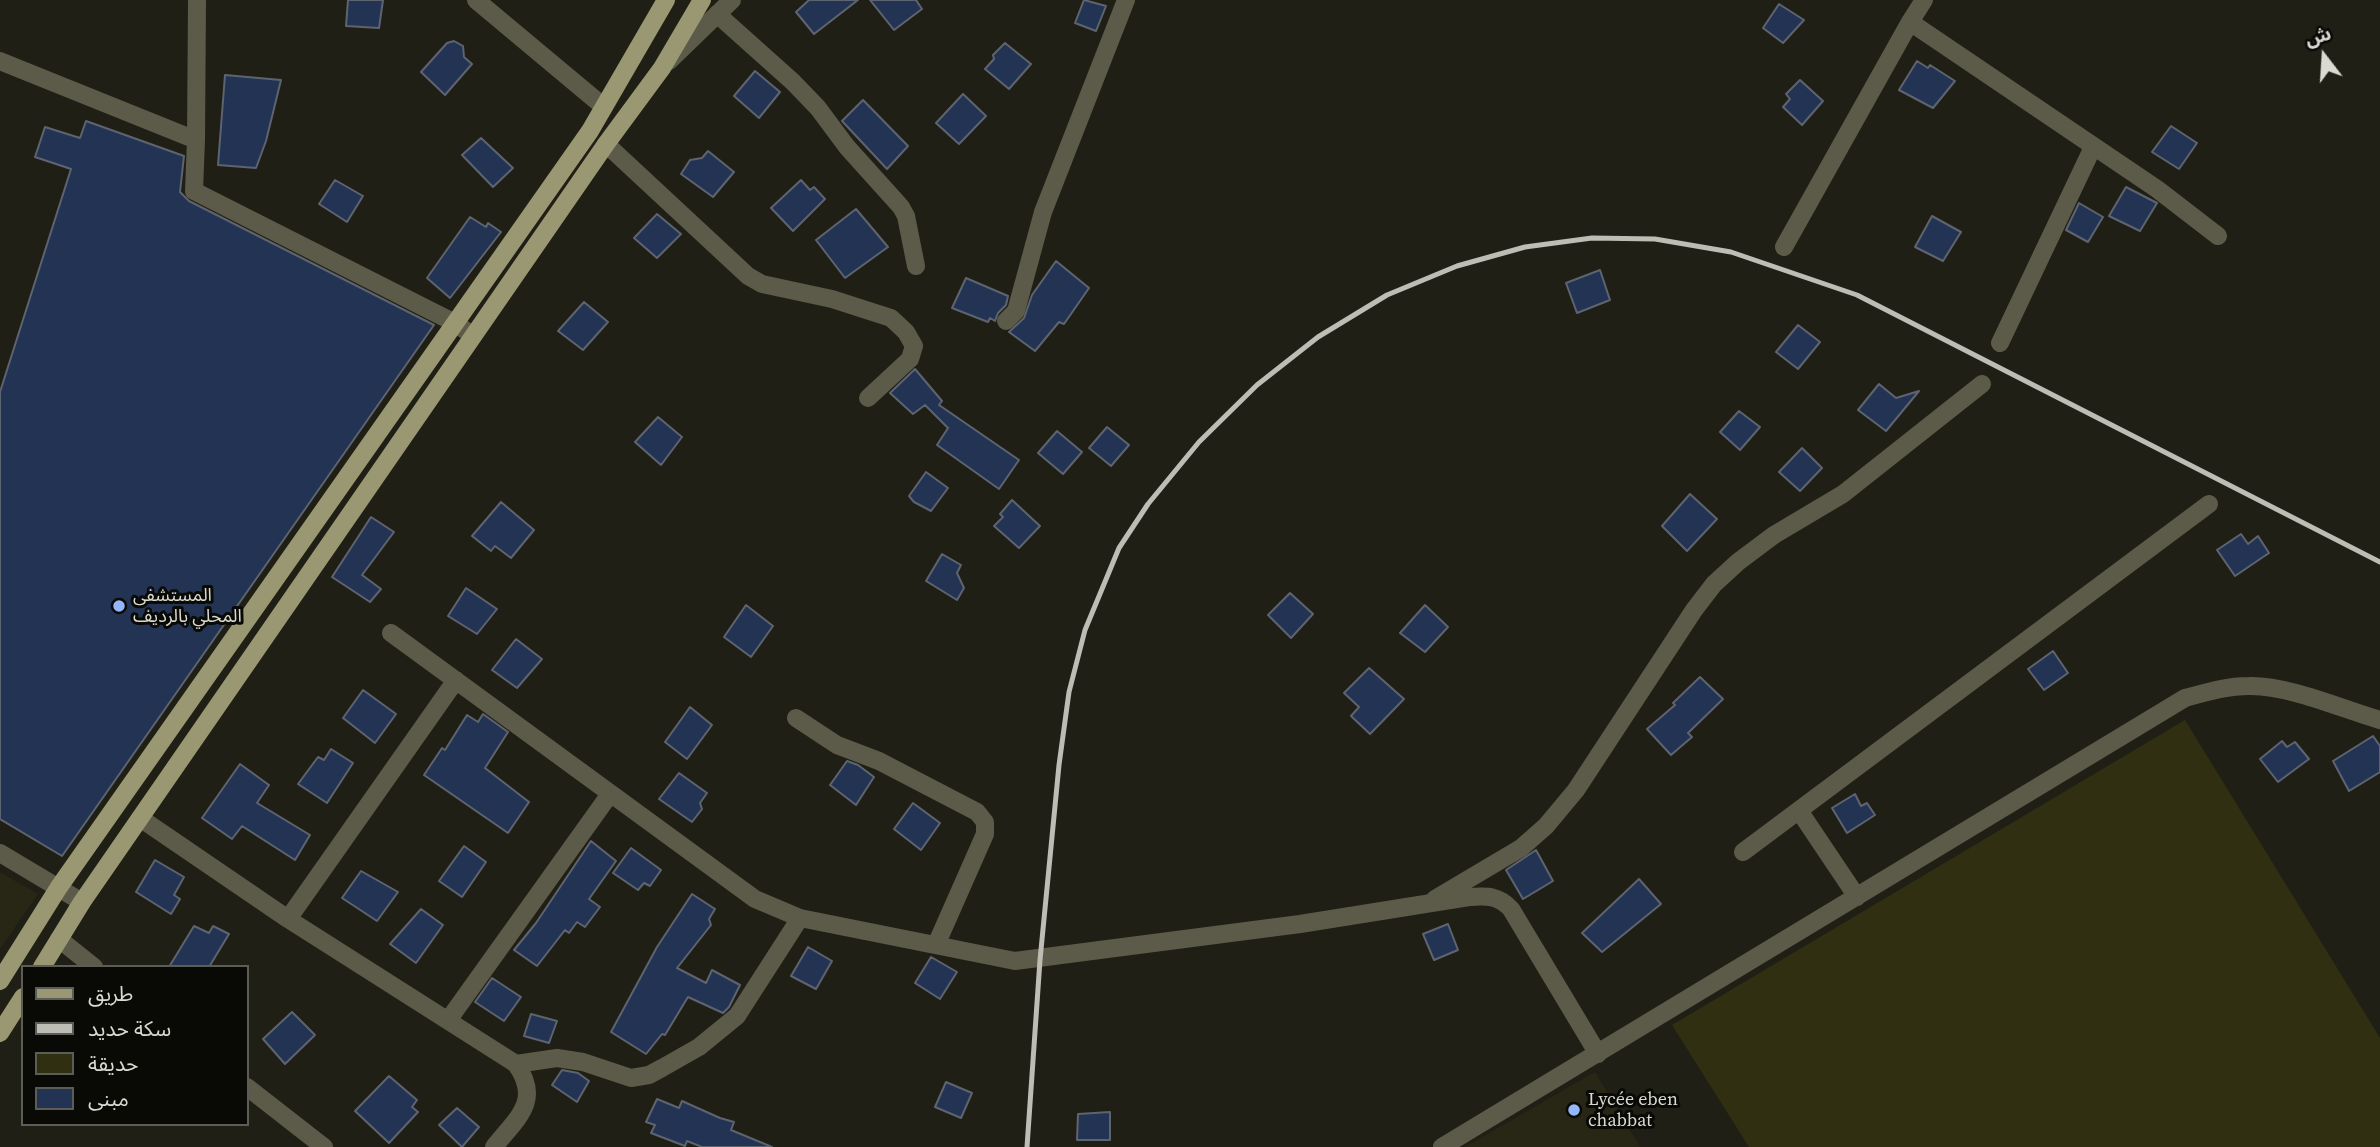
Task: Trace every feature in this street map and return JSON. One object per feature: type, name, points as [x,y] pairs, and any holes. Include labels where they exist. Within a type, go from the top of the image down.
[{"type":"main road","points":[[0,981],[59,887],[590,131],[666,0]]},
{"type":"main road","points":[[43,965],[82,902],[606,144],[662,68],[702,0]]},
{"type":"main road","points":[[0,1033],[21,1000]]},
{"type":"street","points":[[197,0],[197,140],[194,191],[455,323],[473,336]]},
{"type":"street","points":[[476,0],[604,107]]},
{"type":"street","points":[[662,68],[732,0]]},
{"type":"street","points":[[1006,321],[1016,311],[1043,212],[1126,0]]},
{"type":"street","points":[[1784,247],[1924,0]]},
{"type":"street","points":[[717,15],[793,82],[818,108],[847,147],[901,207],[906,216],[916,266]]},
{"type":"street","points":[[1910,22],[2157,189],[2218,236]]},
{"type":"street","points":[[0,61],[197,140]]},
{"type":"street","points":[[606,144],[748,276],[762,284],[832,299],[891,318],[906,332],[914,346],[909,359],[868,398]]},
{"type":"street","points":[[2000,342],[2093,147]]},
{"type":"street","points":[[1426,904],[1521,848],[1546,826],[1576,790],[1694,610],[1714,584],[1774,535],[1843,494],[1982,384]]},
{"type":"street","points":[[1743,852],[2210,504]]},
{"type":"street","points":[[391,633],[755,899],[800,918],[1015,961],[1040,960],[1494,896],[1503,900],[1511,909],[1598,1054]]},
{"type":"street","points":[[288,919],[456,680]]},
{"type":"street","points":[[1442,1147],[2185,698],[2222,688],[2251,685],[2279,689],[2380,720]]},
{"type":"street","points":[[796,718],[837,744],[879,761],[978,811],[983,817],[985,834],[936,945]]},
{"type":"street","points":[[449,1019],[610,794]]},
{"type":"street","points":[[1800,812],[1857,897]]},
{"type":"street","points":[[140,818],[288,919],[516,1064],[528,1088],[527,1105],[494,1147]]},
{"type":"street","points":[[0,853],[82,902]]},
{"type":"street","points":[[516,1064],[557,1058],[583,1062],[631,1078],[649,1075],[699,1047],[737,1016],[800,918]]},
{"type":"street","points":[[59,939],[92,965]]},
{"type":"street","points":[[248,1088],[324,1147]]},
{"type":"shaded area","points":[[0,872],[38,894],[0,949]]},
{"type":"shaded area","name":"Lycée eben chabbat","points":[[1595,1072],[1640,1147],[1465,1147]]},
{"type":"green space","points":[[2185,720],[2380,1038],[2380,1147],[1749,1147],[1672,1025]]},
{"type":"building","points":[[348,0],[383,0],[379,28],[346,26]]},
{"type":"building","points":[[809,0],[858,0],[814,34],[796,12]]},
{"type":"building","points":[[870,0],[916,0],[922,9],[894,30]]},
{"type":"building","points":[[1084,0],[1106,6],[1096,31],[1075,23]]},
{"type":"building","points":[[1779,4],[1804,20],[1783,43],[1763,28]]},
{"type":"building","points":[[454,41],[463,46],[464,57],[472,64],[445,95],[421,72],[447,43]]},
{"type":"building","points":[[1005,43],[1031,64],[1009,89],[985,69],[994,59],[993,55]]},
{"type":"building","points":[[1917,61],[1928,68],[1930,65],[1955,81],[1933,108],[1899,90]]},
{"type":"building","points":[[755,71],[780,92],[759,118],[734,96]]},
{"type":"building","points":[[225,75],[281,80],[266,141],[256,168],[218,165]]},
{"type":"building","points":[[1800,80],[1823,101],[1802,125],[1783,107],[1790,99],[1786,94]]},
{"type":"building","points":[[963,94],[986,116],[959,144],[936,123]]},
{"type":"building","points":[[863,100],[908,146],[887,169],[842,121]]},
{"type":"building","name":"المستشفى المحلي بالرديف","points":[[86,121],[184,156],[180,192],[189,201],[434,325],[62,856],[0,819],[0,392],[71,169],[35,157],[45,127],[80,138]]},
{"type":"building","points":[[2171,126],[2197,143],[2179,169],[2152,152]]},
{"type":"building","points":[[481,138],[513,168],[493,187],[462,155]]},
{"type":"building","points":[[708,151],[734,172],[713,197],[681,174],[690,160],[702,158]]},
{"type":"building","points":[[335,180],[363,196],[347,222],[319,204]]},
{"type":"building","points":[[801,180],[810,190],[814,187],[825,199],[793,231],[771,208]]},
{"type":"building","points":[[2126,187],[2157,203],[2140,231],[2109,216]]},
{"type":"building","points":[[2079,203],[2103,217],[2088,242],[2066,230]]},
{"type":"building","points":[[856,209],[888,247],[845,278],[816,240]]},
{"type":"building","points":[[657,214],[681,234],[657,258],[634,238]]},
{"type":"building","points":[[1932,216],[1961,232],[1943,261],[1915,247]]},
{"type":"building","points":[[470,217],[486,227],[488,223],[501,232],[450,298],[427,278]]},
{"type":"building","points":[[1056,261],[1089,288],[1064,324],[1059,322],[1035,351],[1009,332],[1024,318],[1032,295]]},
{"type":"building","points":[[1600,270],[1610,300],[1577,313],[1566,283]]},
{"type":"building","points":[[966,278],[1008,296],[1006,305],[995,321],[990,318],[988,322],[952,308]]},
{"type":"building","points":[[584,302],[608,322],[583,350],[558,331]]},
{"type":"building","points":[[1798,325],[1820,342],[1798,369],[1776,352]]},
{"type":"building","points":[[915,369],[942,401],[939,405],[1019,460],[999,489],[937,445],[948,428],[925,405],[913,414],[890,393]]},
{"type":"building","points":[[1879,384],[1896,398],[1919,391],[1886,431],[1858,410]]},
{"type":"building","points":[[1739,411],[1760,427],[1740,450],[1720,432]]},
{"type":"building","points":[[658,417],[682,437],[661,465],[635,442]]},
{"type":"building","points":[[1107,427],[1129,445],[1111,466],[1089,448]]},
{"type":"building","points":[[1057,431],[1082,452],[1063,474],[1038,453]]},
{"type":"building","points":[[1802,448],[1822,468],[1800,491],[1779,472]]},
{"type":"building","points":[[926,472],[948,488],[931,511],[914,502],[909,496]]},
{"type":"building","points":[[1690,494],[1717,519],[1687,551],[1662,526]]},
{"type":"building","points":[[1012,500],[1040,526],[1019,548],[994,526],[1003,517],[1000,514]]},
{"type":"building","points":[[501,502],[534,530],[511,558],[495,546],[491,551],[472,536]]},
{"type":"building","points":[[371,517],[394,532],[362,575],[381,589],[370,602],[332,577]]},
{"type":"building","points":[[2241,534],[2248,544],[2258,536],[2269,553],[2235,576],[2217,550]]},
{"type":"building","points":[[942,554],[961,565],[957,573],[964,588],[957,600],[926,581]]},
{"type":"building","points":[[466,588],[497,609],[477,634],[448,616]]},
{"type":"building","points":[[1290,593],[1313,614],[1291,638],[1268,615]]},
{"type":"building","points":[[746,605],[773,626],[751,657],[724,637]]},
{"type":"building","points":[[1425,605],[1448,627],[1425,652],[1400,633]]},
{"type":"building","points":[[516,639],[542,659],[517,688],[492,670]]},
{"type":"building","points":[[2053,651],[2068,673],[2044,690],[2028,669]]},
{"type":"building","points":[[1369,668],[1404,699],[1370,734],[1351,716],[1359,707],[1344,693]]},
{"type":"building","points":[[1700,677],[1723,699],[1688,733],[1692,737],[1671,755],[1647,729],[1675,705],[1673,703]]},
{"type":"building","points":[[363,690],[396,714],[375,743],[343,718]]},
{"type":"building","points":[[690,707],[712,725],[687,759],[665,742]]},
{"type":"building","points":[[483,714],[508,732],[485,768],[529,802],[508,833],[424,775],[442,748],[445,750],[467,715],[478,722]]},
{"type":"building","points":[[2373,736],[2380,746],[2380,772],[2349,791],[2333,761]]},
{"type":"building","points":[[2282,741],[2287,747],[2295,742],[2309,759],[2278,782],[2260,759]]},
{"type":"building","points":[[331,749],[353,763],[327,803],[298,784],[318,757],[324,760]]},
{"type":"building","points":[[847,761],[858,765],[874,777],[856,805],[830,785]]},
{"type":"building","points":[[240,764],[269,785],[257,803],[310,835],[295,860],[242,826],[232,839],[202,818]]},
{"type":"building","points":[[679,773],[707,793],[700,803],[702,809],[692,822],[659,799]]},
{"type":"building","points":[[1855,794],[1861,806],[1867,803],[1875,815],[1847,833],[1832,808]]},
{"type":"building","points":[[913,803],[940,823],[921,850],[894,829]]},
{"type":"building","points":[[591,841],[616,861],[589,899],[600,907],[585,927],[577,922],[569,933],[565,930],[537,966],[514,950],[536,923]]},
{"type":"building","points":[[464,846],[486,862],[462,897],[439,881]]},
{"type":"building","points":[[631,848],[661,870],[650,886],[644,883],[638,890],[613,873]]},
{"type":"building","points":[[1536,850],[1553,881],[1523,899],[1506,870]]},
{"type":"building","points":[[155,860],[184,877],[174,895],[180,899],[171,914],[136,892]]},
{"type":"building","points":[[361,871],[398,892],[377,921],[342,898]]},
{"type":"building","points":[[1639,879],[1661,904],[1602,952],[1582,933]]},
{"type":"building","points":[[692,894],[715,909],[709,919],[711,925],[677,968],[706,983],[712,970],[740,985],[723,1013],[688,997],[665,1035],[662,1034],[646,1054],[611,1032],[657,947]]},
{"type":"building","points":[[421,909],[443,925],[416,963],[390,944]]},
{"type":"building","points":[[1448,924],[1458,950],[1434,960],[1423,934]]},
{"type":"building","points":[[194,926],[209,933],[213,926],[229,934],[210,965],[170,965]]},
{"type":"building","points":[[808,947],[832,961],[816,989],[791,976]]},
{"type":"building","points":[[931,957],[957,972],[940,999],[915,983]]},
{"type":"building","points":[[492,978],[521,997],[504,1021],[475,1002]]},
{"type":"building","points":[[292,1012],[315,1035],[285,1064],[263,1039]]},
{"type":"building","points":[[531,1014],[557,1021],[549,1043],[524,1036]]},
{"type":"building","points":[[562,1070],[578,1073],[589,1081],[577,1102],[552,1085]]},
{"type":"building","points":[[389,1076],[417,1100],[412,1107],[418,1112],[389,1143],[355,1111]]},
{"type":"building","points":[[946,1082],[972,1093],[961,1118],[935,1107]]},
{"type":"building","points":[[657,1099],[679,1108],[682,1101],[734,1122],[731,1130],[772,1147],[702,1147],[687,1141],[685,1146],[651,1133],[655,1125],[646,1122]]},
{"type":"building","points":[[457,1108],[479,1127],[462,1147],[439,1125]]},
{"type":"building","points":[[1110,1112],[1110,1140],[1077,1140],[1078,1114]]},
{"type":"railway","points":[[1027,1147],[1040,960],[1069,692],[1085,630],[1119,548],[1148,504],[1199,442],[1257,385],[1318,337],[1387,295],[1457,266],[1525,247],[1592,238],[1655,239],[1731,252],[1857,295],[2380,562]]},
{"type":"place","name":"المستشفى المحلي بالرديف","points":[[119,606]]},
{"type":"place","name":"Lycée eben chabbat","points":[[1574,1110]]}]
